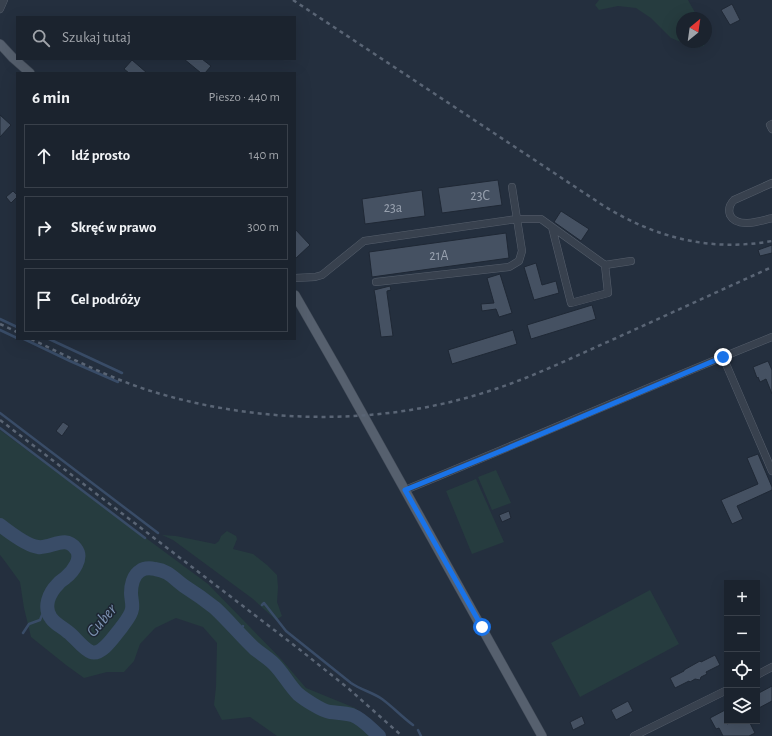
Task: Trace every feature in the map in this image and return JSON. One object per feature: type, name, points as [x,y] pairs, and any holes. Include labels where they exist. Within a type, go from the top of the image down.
[{"type":"main road","points":[[0,44],[29,72]]},
{"type":"main road","points":[[296,297],[542,736]]},
{"type":"street","points":[[0,8],[4,0]]},
{"type":"street","points":[[772,124],[770,125],[772,129]]},
{"type":"street","points":[[772,183],[734,200],[729,212],[733,219],[741,223],[761,221],[772,218]]},
{"type":"street","points":[[376,282],[509,267],[518,261],[522,251],[512,187]]},
{"type":"street","points":[[296,278],[322,275],[364,241],[518,219],[541,219],[605,265],[631,261]]},
{"type":"street","points":[[552,227],[571,303],[608,293],[605,265]]},
{"type":"street","points":[[405,490],[772,338]]},
{"type":"street","points":[[723,357],[772,470]]},
{"type":"street","points":[[760,673],[772,667]]},
{"type":"street","points":[[634,736],[724,691]]},
{"type":"green space","points":[[599,0],[688,0],[695,12],[676,12],[676,40],[671,38],[651,18],[636,8],[618,6],[599,10],[595,5]]},
{"type":"green space","points":[[0,430],[208,584],[281,659],[306,688],[355,708],[385,736],[277,736],[250,717],[222,720],[214,705],[217,643],[203,627],[176,618],[155,628],[140,644],[134,661],[124,672],[107,672],[84,678],[66,665],[31,637],[20,582],[0,555]]},
{"type":"green space","points":[[496,470],[511,503],[492,510],[478,477]]},
{"type":"green space","points":[[476,479],[504,542],[472,554],[446,491]]},
{"type":"green space","points":[[227,531],[236,536],[237,539],[233,549],[253,554],[277,575],[277,602],[282,616],[276,620],[253,599],[173,540],[162,535],[176,536],[215,544]]},
{"type":"green space","points":[[650,590],[679,644],[580,697],[551,643]]},
{"type":"building","points":[[732,4],[740,20],[730,25],[721,10]]},
{"type":"building","points":[[132,60],[146,72],[128,72],[124,69]]},
{"type":"building","points":[[185,60],[203,60],[211,66],[206,72],[200,72]]},
{"type":"building","points":[[0,115],[11,125],[0,137]]},
{"type":"building","points":[[498,180],[502,205],[442,213],[438,188]]},
{"type":"building","points":[[422,190],[425,216],[365,224],[362,199]]},
{"type":"building","points":[[13,191],[16,194],[16,198],[11,203],[6,197]]},
{"type":"building","points":[[561,211],[589,229],[581,241],[554,222]]},
{"type":"building","points":[[296,230],[310,245],[296,258]]},
{"type":"building","points":[[506,233],[509,258],[372,277],[369,252]]},
{"type":"building","points":[[772,245],[772,253],[760,256],[758,250]]},
{"type":"building","points":[[536,263],[542,285],[556,281],[559,293],[534,300],[524,267]]},
{"type":"building","points":[[500,274],[512,313],[499,317],[496,309],[482,311],[481,304],[494,303],[487,278]]},
{"type":"building","points":[[390,286],[391,290],[387,291],[387,293],[393,336],[381,337],[374,290]]},
{"type":"building","points":[[592,305],[596,319],[531,339],[527,325]]},
{"type":"building","points":[[513,330],[517,344],[452,364],[448,350]]},
{"type":"building","points":[[768,361],[772,370],[772,394],[766,379],[760,382],[753,367]]},
{"type":"building","points":[[63,422],[69,426],[62,436],[56,431]]},
{"type":"building","points":[[758,454],[772,490],[737,506],[743,519],[732,524],[721,500],[758,484],[747,458]]},
{"type":"building","points":[[509,511],[511,518],[502,522],[499,515]]},
{"type":"building","points":[[715,655],[720,665],[706,672],[707,674],[701,677],[700,680],[695,679],[675,688],[670,678],[700,661],[701,662]]},
{"type":"building","points":[[772,686],[772,701],[760,707],[760,692]]},
{"type":"building","points":[[628,701],[633,711],[616,720],[611,710]]},
{"type":"building","points":[[724,711],[724,724],[750,724],[755,733],[749,736],[723,736],[719,728],[716,729],[710,718]]},
{"type":"building","points":[[582,716],[585,724],[573,730],[570,722]]},
{"type":"waterway","points":[[0,319],[16,327]]},
{"type":"waterway","points":[[0,330],[16,338]]},
{"type":"waterway","points":[[26,340],[118,382]]},
{"type":"waterway","points":[[51,340],[122,373]]},
{"type":"waterway","points":[[0,413],[158,533]]},
{"type":"waterway","points":[[0,428],[145,538]]},
{"type":"waterway","name":"Guber","points":[[0,525],[18,538],[34,546],[43,547],[63,542],[72,545],[76,549],[78,553],[78,561],[71,572],[52,592],[48,600],[47,609],[54,622],[71,634],[82,646],[91,652],[99,651],[104,648],[128,619],[132,607],[132,584],[138,573],[147,568],[164,571],[215,608],[255,649],[274,664],[298,694],[327,711],[356,717],[379,736]]},
{"type":"waterway","points":[[23,633],[29,624],[40,620],[47,603]]},
{"type":"waterway","points":[[262,605],[264,603],[286,631],[351,683],[382,699],[413,725]]},
{"type":"waterway","name":"Guber","points":[[239,633],[243,626]]},
{"type":"waterway","points":[[418,730],[421,736]]},
{"type":"railway","points":[[293,0],[604,206],[624,217],[644,227],[685,240],[727,245],[772,241]]},
{"type":"railway","points":[[33,340],[122,381],[194,403],[277,415],[318,417],[360,416],[443,404],[500,387],[566,361],[772,267]]},
{"type":"railway","points":[[0,324],[16,332]]},
{"type":"railway","points":[[0,420],[299,649],[349,689],[402,736]]},
{"type":"route","points":[[482,627],[405,490],[723,357]]}]
